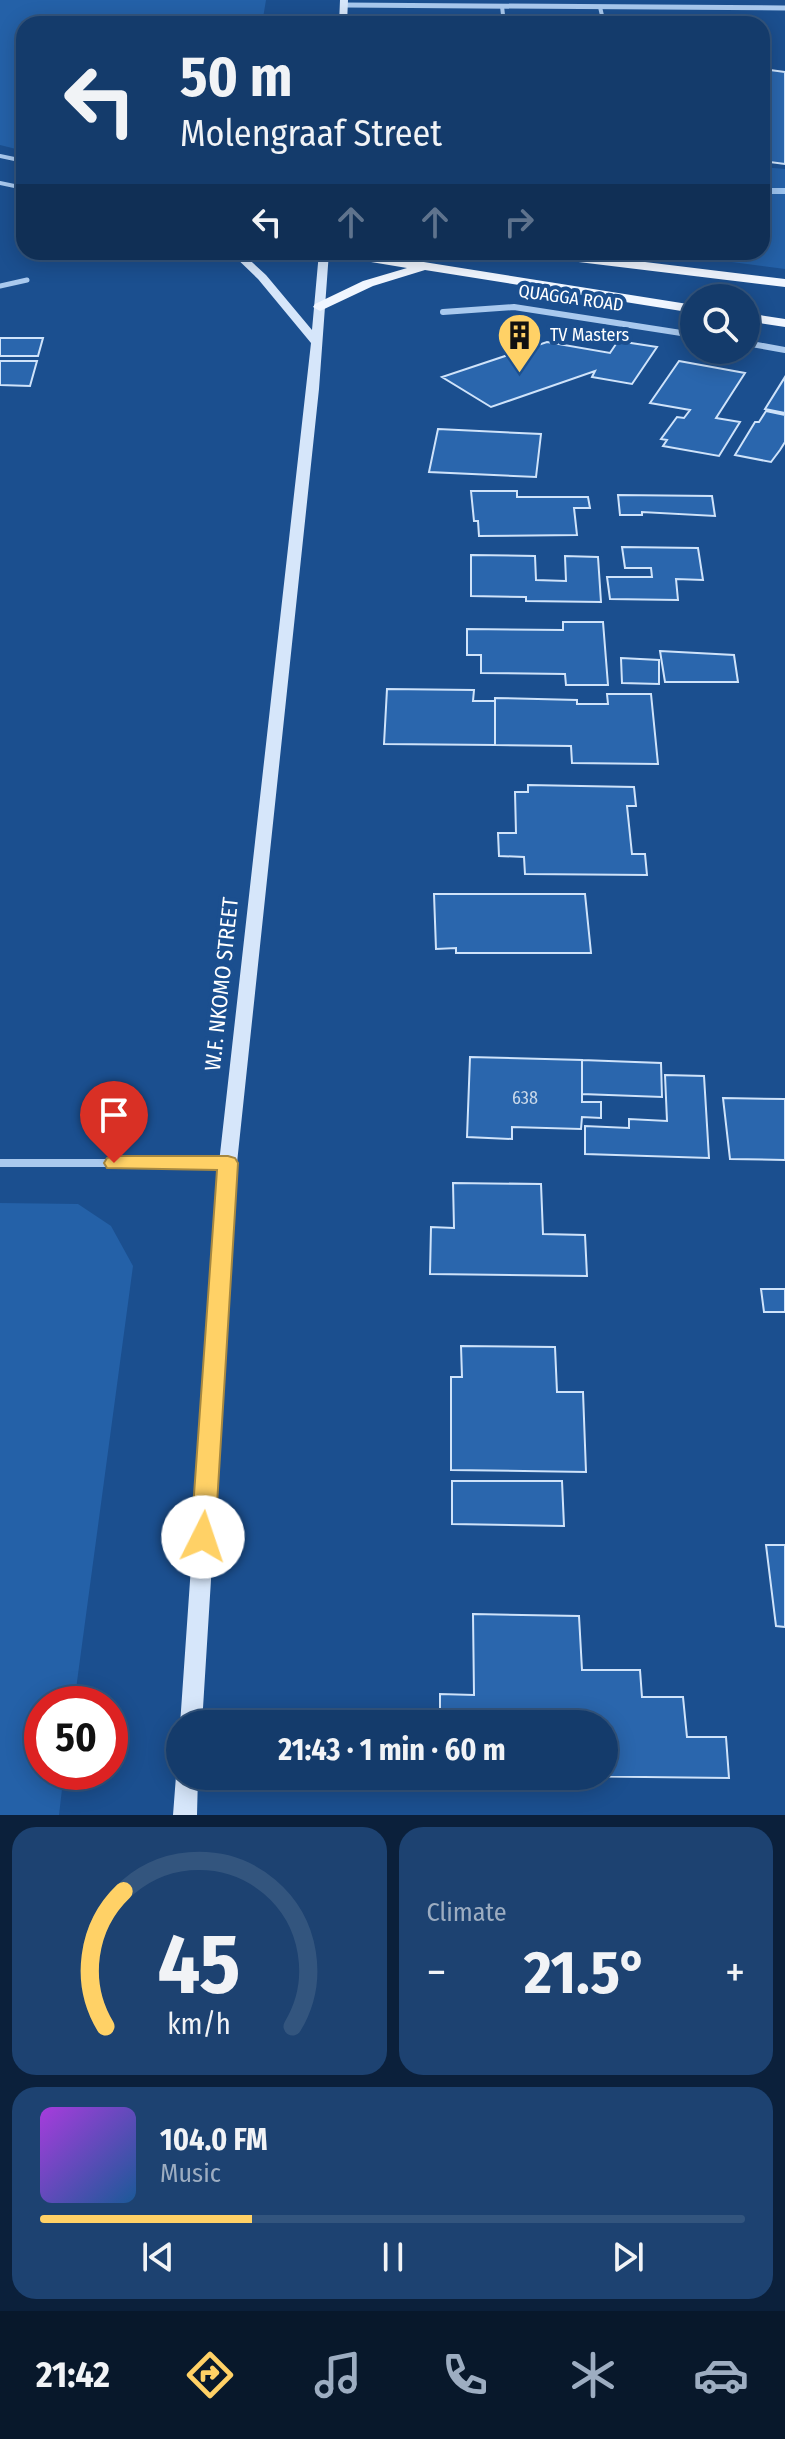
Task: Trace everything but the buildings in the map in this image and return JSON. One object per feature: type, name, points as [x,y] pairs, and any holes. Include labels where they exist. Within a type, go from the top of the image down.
[{"type":"main road","points":[[244,260],[317,343]]},
{"type":"main road","name":"W.F. NKOMO STREET","points":[[192,1710],[228,1163],[323,260]]},
{"type":"main road","name":"QUAGGA ROAD","points":[[386,260],[680,307]]},
{"type":"main road","name":"QUAGGA ROAD","points":[[595,260],[785,283]]},
{"type":"main road","points":[[320,307],[347,290],[372,280],[431,267]]},
{"type":"main road","points":[[760,319],[785,323]]},
{"type":"main road","points":[[185,1815],[186,1790]]},
{"type":"street","points":[[344,3],[785,8]]},
{"type":"street","points":[[0,286],[27,280]]},
{"type":"street","name":"QUAGGA ROAD","points":[[443,312],[514,307],[680,333]]},
{"type":"street","points":[[760,346],[785,350]]},
{"type":"street","points":[[0,1163],[228,1163]]},
{"type":"lane","points":[[502,6],[503,16]]},
{"type":"lane","points":[[600,7],[602,16]]},
{"type":"shaded area","points":[[0,0],[266,0],[263,16],[16,16],[16,149],[0,145]]},
{"type":"shaded area","points":[[770,168],[785,169],[785,269],[717,260],[770,260]]},
{"type":"shaded area","points":[[0,1203],[78,1204],[111,1226],[133,1266],[76,1686],[24,1686],[24,1790],[62,1790],[59,1815],[0,1815]]},
{"type":"waterway","points":[[770,191],[785,191]]},
{"type":"place","name":"TV Masters","points":[[519,374]]},
{"type":"route","points":[[114,1163],[228,1163],[203,1537]]}]
